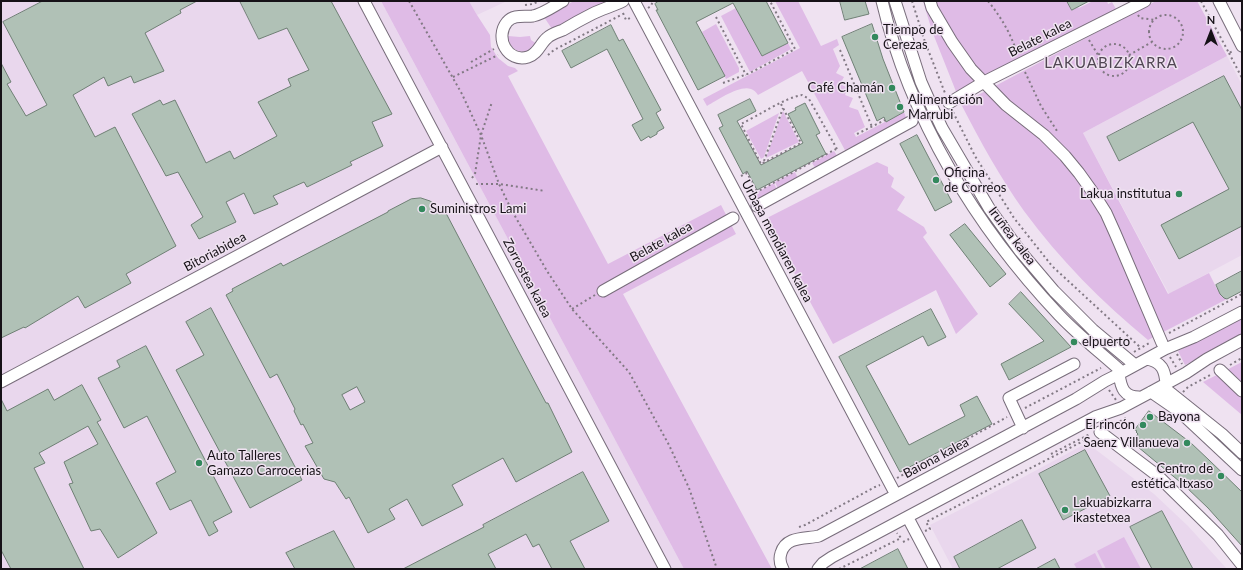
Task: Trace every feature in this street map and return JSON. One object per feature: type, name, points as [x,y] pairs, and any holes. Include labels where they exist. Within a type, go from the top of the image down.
[{"type":"street","name":"Zorrostea kalea","points":[[364,1],[666,569]]},
{"type":"street","points":[[563,1],[534,16],[517,17],[508,21],[503,29],[501,37],[502,43],[510,54],[518,58],[530,57],[536,53],[542,43],[550,36],[593,13],[623,1]]},
{"type":"street","name":"Iruñea kalea","points":[[882,1],[889,32],[911,90],[945,161],[985,225],[1022,273],[1060,316],[1112,362],[1121,373]]},
{"type":"street","name":"Iruñea kalea","points":[[895,1],[921,82],[934,111],[989,208],[1020,251],[1054,291],[1093,330],[1134,365]]},
{"type":"street","points":[[930,1],[932,8],[952,42],[972,69],[1006,105],[1044,135],[1080,173],[1106,213],[1162,343]]},
{"type":"street","name":"Belate kalea","points":[[949,103],[984,82],[1145,1]]},
{"type":"street","points":[[1219,1],[1238,30],[1239,48]]},
{"type":"street","name":"Urbasa mendiaren kalea","points":[[636,5],[896,495]]},
{"type":"street","points":[[757,206],[912,121]]},
{"type":"street","name":"Bitoriabidea","points":[[1,382],[442,147]]},
{"type":"street","name":"Belate kalea","points":[[603,291],[733,218]]},
{"type":"street","name":"Baiona kalea","points":[[783,569],[781,567],[780,558],[781,551],[787,543],[795,539],[819,536],[1023,428],[1147,359],[1162,343],[1194,337],[1242,312]]},
{"type":"street","points":[[818,569],[823,563],[832,557],[908,518],[1095,417],[1121,408],[1139,397],[1181,376],[1242,340]]},
{"type":"street","points":[[1147,359],[1158,363],[1161,367],[1165,374],[1164,385]]},
{"type":"street","points":[[1023,428],[1009,398],[1074,364]]},
{"type":"street","points":[[1220,370],[1242,390]]},
{"type":"street","points":[[1121,373],[1121,385],[1125,392],[1133,397],[1139,397]]},
{"type":"street","points":[[1164,385],[1242,453]]},
{"type":"street","points":[[1151,392],[1180,412],[1242,470]]},
{"type":"street","points":[[1100,432],[1158,476],[1218,535],[1242,565]]},
{"type":"street","points":[[908,518],[935,569]]},
{"type":"path","points":[[409,1],[462,94],[481,135],[499,184],[547,271],[572,309],[630,372],[669,445],[689,488],[717,569]]},
{"type":"path","points":[[614,14],[632,14],[636,5],[650,1]]},
{"type":"path","points":[[723,83],[746,75],[795,49],[770,1]]},
{"type":"path","points":[[912,1],[925,42],[949,103],[975,156],[1014,218],[1052,266],[1141,348]]},
{"type":"path","points":[[1201,1],[1242,78]]},
{"type":"path","points":[[1134,6],[1140,18],[1155,20],[1164,16],[1174,17],[1181,24],[1183,34],[1179,43],[1170,49],[1160,48],[1152,42],[1150,28],[1155,20]]},
{"type":"path","points":[[716,17],[746,75]]},
{"type":"path","points":[[1084,32],[1098,55]]},
{"type":"path","points":[[1129,54],[1152,42]]},
{"type":"path","points":[[1114,43],[1123,46],[1129,54],[1130,60],[1127,69],[1119,76],[1108,76],[1100,69],[1097,60],[1098,55],[1104,46],[1114,43]]},
{"type":"path","points":[[1229,54],[1239,48]]},
{"type":"path","points":[[471,62],[494,49]]},
{"type":"path","points":[[840,50],[872,127]]},
{"type":"path","points":[[452,77],[502,53]]},
{"type":"path","points":[[762,164],[741,124],[795,96],[802,95],[809,99],[838,148]]},
{"type":"path","points":[[472,178],[475,174],[481,135],[492,102]]},
{"type":"path","points":[[762,164],[801,143],[780,104]]},
{"type":"path","points":[[762,164],[783,108]]},
{"type":"path","points":[[858,134],[885,120]]},
{"type":"path","points":[[741,176],[748,173],[757,191]]},
{"type":"path","points":[[476,184],[499,184],[545,191]]},
{"type":"path","points":[[572,309],[603,291]]},
{"type":"path","points":[[1124,357],[1141,348],[1162,343],[1242,294]]},
{"type":"path","points":[[1162,343],[1188,387],[1220,370]]},
{"type":"path","points":[[799,527],[875,486],[889,482],[1112,362]]},
{"type":"path","points":[[903,542],[930,529],[926,522],[1100,432]]},
{"type":"shaded area","points":[[1,1],[381,1],[684,569],[1,569]]},
{"type":"shaded area","points":[[381,1],[469,1],[490,35],[491,47],[498,58],[508,66],[515,68],[518,71],[508,76],[608,264],[721,205],[736,234],[623,294],[772,569],[684,569]]},
{"type":"shaded area","points":[[469,1],[507,1],[477,15]]},
{"type":"shaded area","points":[[574,1],[606,1],[552,29],[544,17]]},
{"type":"shaded area","points":[[775,1],[798,1],[821,46],[837,39],[839,45],[833,49],[840,66],[836,73],[844,77],[840,84],[848,88],[845,95],[853,98],[849,107],[858,110],[865,127],[854,133],[856,137],[904,112],[907,120],[846,152],[802,71],[758,95],[751,89],[741,89],[707,106],[703,99],[800,48]]},
{"type":"shaded area","points":[[923,1],[1067,1],[1072,10],[1093,1],[1107,1],[1108,4],[1112,2],[1116,9],[957,94],[932,31]]},
{"type":"shaded area","points":[[1156,1],[1197,1],[1227,56],[1083,133],[1168,294],[1209,273],[1217,289],[1219,289],[1220,294],[1227,299],[1148,340],[1114,311],[1082,280],[1038,229],[1015,198],[983,145],[961,104]]},
{"type":"shaded area","points":[[736,8],[762,56],[788,43],[791,49],[750,72],[721,16]]},
{"type":"shaded area","points":[[716,24],[739,68],[739,72],[726,79],[702,32]]},
{"type":"shaded area","points":[[508,36],[530,36],[531,40],[537,44],[528,51],[519,51],[509,42]]},
{"type":"shaded area","name":"Lakua institutua","points":[[1227,56],[1242,85],[1242,255],[1169,294],[1083,133]]},
{"type":"shaded area","points":[[783,111],[799,142],[766,158]]},
{"type":"shaded area","points":[[779,113],[764,157],[761,159],[746,131]]},
{"type":"shaded area","points":[[834,151],[838,157],[816,169],[812,163]]},
{"type":"shaded area","points":[[877,162],[888,167],[888,173],[894,178],[891,187],[905,197],[897,210],[924,227],[927,233],[923,237],[978,314],[956,334],[936,290],[833,344],[765,219]]},
{"type":"shaded area","points":[[795,172],[798,178],[778,189],[775,182]]},
{"type":"shaded area","points":[[774,183],[777,190],[757,200],[754,194]]},
{"type":"shaded area","points":[[1242,317],[1242,335],[1185,365],[1178,351]]},
{"type":"shaded area","points":[[1242,362],[1242,415],[1203,382]]},
{"type":"shaded area","name":"Lakuabizkarra ikastetxea","points":[[1087,443],[1154,494],[1188,526],[1227,569],[953,569],[930,525]]},
{"type":"shaded area","points":[[1124,537],[1141,569],[1106,569],[1097,551]]},
{"type":"shaded area","points":[[1095,553],[1103,569],[1077,569],[1074,564]]},
{"type":"building","points":[[43,1],[197,1],[180,10],[181,13],[145,33],[164,71],[134,83],[131,76],[108,86],[104,77],[73,95],[95,137],[115,127],[176,246],[126,274],[131,283],[85,308],[78,296],[25,328],[24,327],[1,338],[1,63],[11,82],[7,84],[26,116],[47,105],[3,22]]},
{"type":"building","points":[[240,1],[331,1],[392,114],[372,122],[383,146],[350,162],[352,165],[307,187],[304,182],[273,196],[278,204],[254,214],[244,193],[226,202],[236,222],[199,239],[191,225],[203,217],[178,172],[166,176],[132,114],[160,100],[163,105],[175,100],[206,163],[230,151],[234,159],[277,136],[258,102],[291,86],[288,79],[309,70],[287,28],[259,39]]},
{"type":"building","points":[[659,1],[766,1],[788,43],[762,56],[733,3],[696,22],[725,76],[698,90],[656,10],[658,10],[655,4]]},
{"type":"building","points":[[840,1],[865,1],[869,14],[845,20]]},
{"type":"building","points":[[1067,1],[1089,1],[1072,10]]},
{"type":"building","points":[[872,24],[883,59],[904,112],[886,122],[884,117],[877,121],[842,37]]},
{"type":"building","points":[[611,25],[619,41],[623,39],[661,110],[656,113],[664,128],[650,138],[649,136],[641,141],[632,125],[643,119],[607,49],[571,68],[562,51]]},
{"type":"building","points":[[1224,76],[1242,110],[1242,226],[1179,259],[1161,225],[1229,189],[1193,122],[1119,161],[1107,137]]},
{"type":"building","points":[[750,99],[756,111],[737,121],[761,165],[803,143],[788,114],[796,110],[795,108],[805,103],[820,133],[816,135],[826,154],[757,190],[747,171],[743,174],[719,128],[723,126],[718,115]]},
{"type":"building","points":[[917,135],[952,202],[935,211],[900,144]]},
{"type":"building","points":[[421,198],[430,201],[442,209],[447,215],[546,403],[548,403],[572,452],[516,482],[503,458],[452,485],[463,505],[422,526],[407,499],[389,509],[395,519],[368,533],[349,497],[346,499],[335,482],[324,479],[305,446],[313,443],[303,424],[301,425],[294,411],[295,409],[277,374],[270,378],[226,295],[233,291],[232,289],[281,263],[283,266],[411,199]],"holes":[[[357,387],[365,402],[350,410],[342,395]]]},
{"type":"building","points":[[965,224],[1006,274],[990,287],[950,235]]},
{"type":"building","points":[[1242,271],[1242,291],[1227,299],[1224,298],[1220,294],[1216,285]]},
{"type":"building","points":[[1021,292],[1071,347],[1009,380],[1001,364],[1044,341],[1009,304]]},
{"type":"building","points":[[211,308],[302,480],[250,508],[176,370],[204,355],[186,322]]},
{"type":"building","points":[[931,309],[946,337],[928,346],[923,336],[866,366],[909,445],[965,416],[960,405],[977,396],[992,424],[900,472],[839,357]]},
{"type":"building","points":[[146,346],[232,512],[213,522],[218,531],[209,536],[191,500],[170,510],[156,483],[176,472],[147,416],[124,428],[98,378],[120,367],[117,361]]},
{"type":"building","points":[[82,385],[101,420],[97,422],[157,533],[118,558],[100,529],[91,531],[69,484],[73,483],[64,462],[98,444],[88,426],[39,453],[45,463],[34,468],[84,569],[11,569],[1,550],[1,399],[7,411],[48,389],[54,400]]},
{"type":"building","points":[[1149,411],[1191,443],[1242,492],[1242,546],[1208,508],[1185,486],[1132,442],[1138,434],[1135,430]]},
{"type":"building","points":[[1085,450],[1110,496],[1063,520],[1039,474]]},
{"type":"building","points":[[583,472],[609,521],[570,541],[585,569],[552,569],[539,544],[533,547],[526,534],[488,554],[496,569],[403,569],[484,527],[483,525]]},
{"type":"building","points":[[1162,511],[1193,569],[1152,569],[1130,527]]},
{"type":"building","points":[[1022,520],[1036,548],[997,569],[960,569],[954,557]]},
{"type":"building","points":[[334,531],[355,569],[295,569],[286,553]]},
{"type":"building","points":[[898,549],[908,569],[860,569]]},
{"type":"building","points":[[1055,559],[1060,569],[1036,569]]},
{"type":"place","name":"Tiempo de Cerezas","points":[[875,37]]},
{"type":"place","name":"Café Chamán","points":[[892,88]]},
{"type":"place","name":"Alimentación Marrubi","points":[[900,107]]},
{"type":"place","name":"Oficina de Correos","points":[[936,180]]},
{"type":"place","name":"Lakua institutua","points":[[1179,194]]},
{"type":"place","name":"Suministros Lami","points":[[422,209]]},
{"type":"place","name":"elpuerto","points":[[1074,342]]},
{"type":"place","name":"Bayona","points":[[1150,417]]},
{"type":"place","name":"El rincón","points":[[1143,425]]},
{"type":"place","name":"Saenz Villanueva","points":[[1187,443]]},
{"type":"place","name":"Auto Talleres Gamazo Carrocerias","points":[[199,463]]},
{"type":"place","name":"Centro de estética Itxaso","points":[[1221,476]]},
{"type":"place","name":"Lakuabizkarra ikastetxea","points":[[1065,510]]},
{"type":"district","name":"LAKUABIZKARRA","points":[[1111,63]]}]
